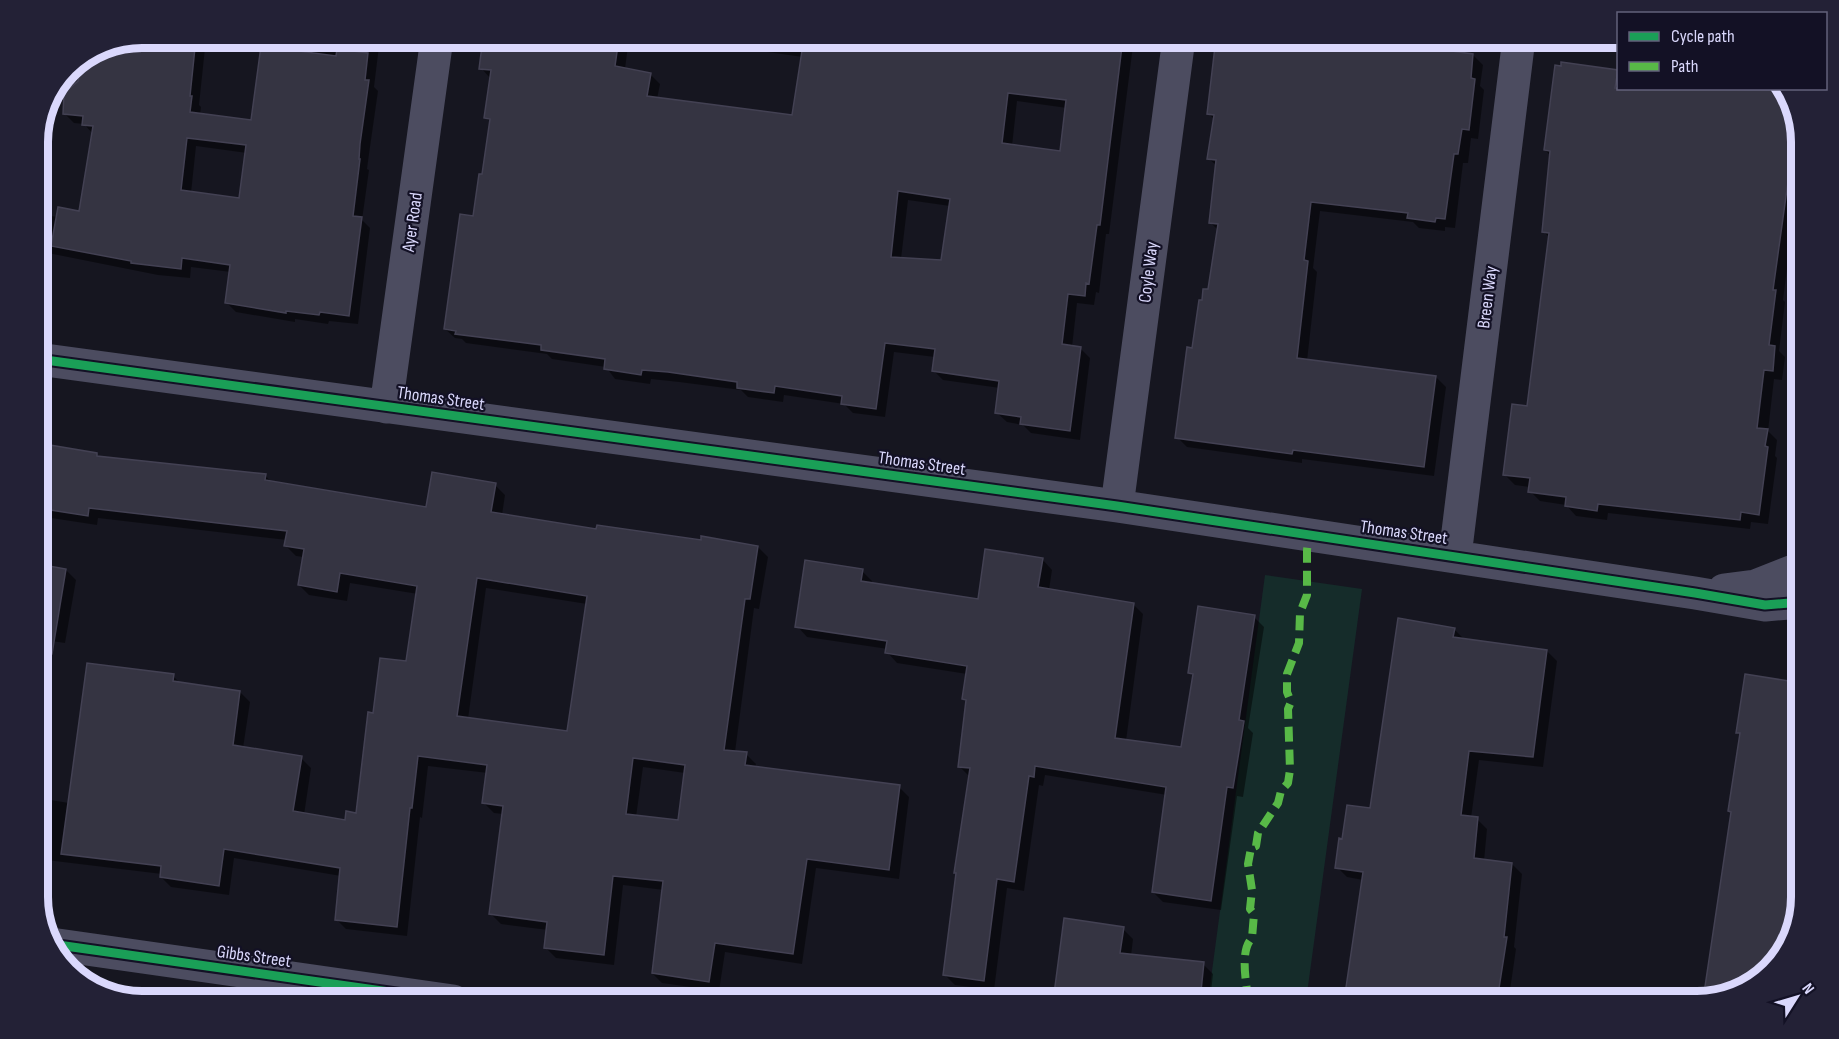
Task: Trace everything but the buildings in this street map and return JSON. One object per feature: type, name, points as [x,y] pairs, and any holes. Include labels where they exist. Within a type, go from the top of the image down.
[{"type":"street","name":"Ayer Road","points":[[386,407],[436,48]]},
{"type":"street","name":"Coyle Way","points":[[1117,506],[1178,48]]},
{"type":"street","name":"Breen Way","points":[[1455,556],[1518,48]]},
{"type":"street","name":"Thomas Street","points":[[48,360],[1117,506],[1765,605],[1791,603]]},
{"type":"street","name":"Thomas Street","points":[[1695,593],[1755,586],[1791,572]]},
{"type":"street","name":"Gibbs Street","points":[[62,946],[377,991]]},
{"type":"green space","points":[[1265,575],[1362,589],[1307,991],[1209,991]]},
{"type":"marked path","points":[[1247,991],[1245,959],[1248,944],[1252,938],[1254,914],[1250,909],[1252,890],[1248,864],[1251,848],[1256,846],[1258,833],[1278,803],[1281,791],[1288,783],[1290,770],[1288,709],[1291,702],[1287,692],[1287,674],[1299,643],[1300,613],[1307,595],[1309,535]]},
{"type":"cycle path","points":[[48,360],[1117,506],[1765,605],[1791,603]]},
{"type":"cycle path","points":[[62,946],[382,991]]}]
